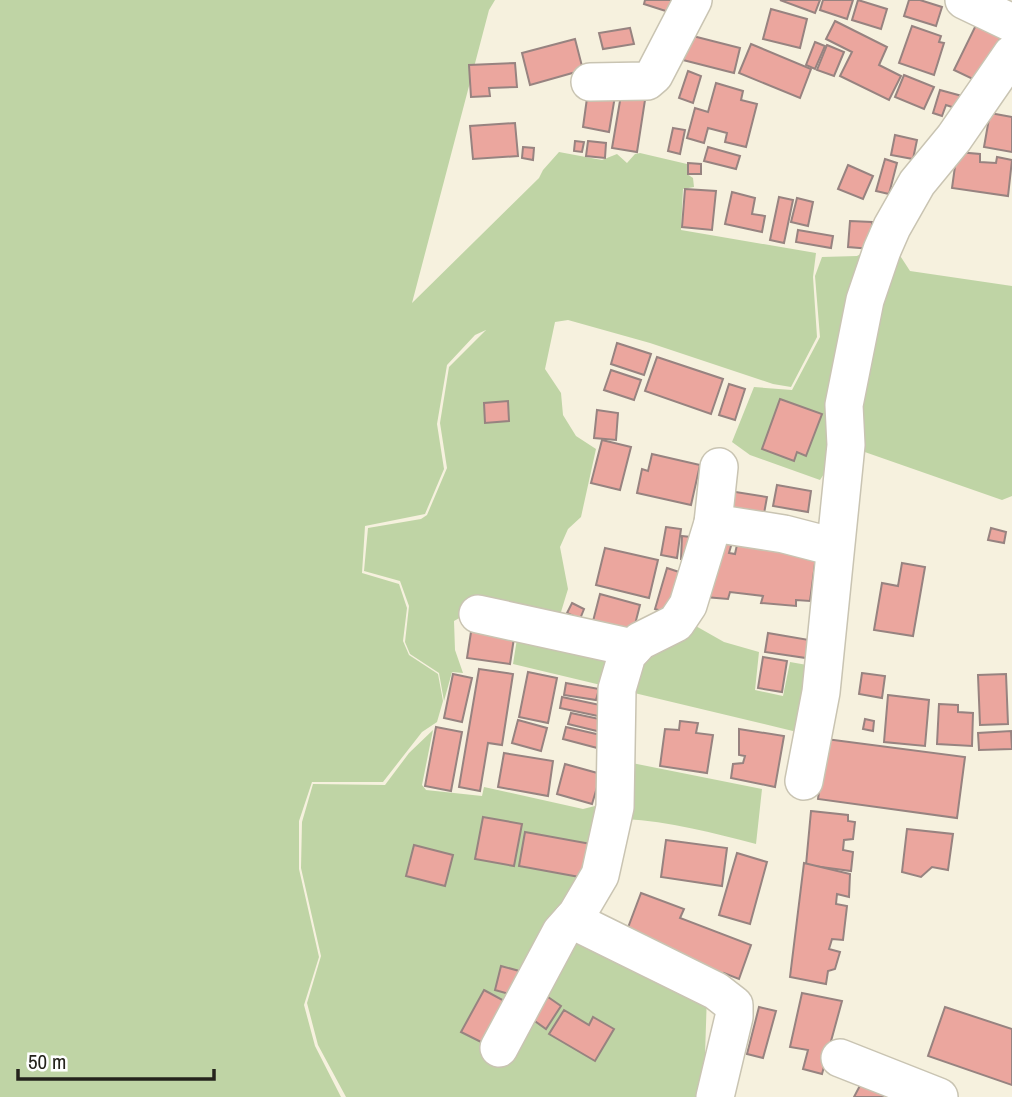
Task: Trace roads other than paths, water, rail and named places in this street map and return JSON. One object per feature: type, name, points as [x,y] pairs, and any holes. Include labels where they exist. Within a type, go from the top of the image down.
[{"type":"street","points":[[590,82],[647,81],[654,75],[694,0]]},
{"type":"street","points":[[964,0],[1012,23]]},
{"type":"street","points":[[804,781],[821,692],[846,445],[844,405],[865,299],[882,250],[917,183],[954,138],[1012,54]]},
{"type":"street","points":[[499,1048],[561,932],[572,920],[600,875],[615,807],[617,690],[627,654],[640,641],[676,623],[688,605],[713,523],[719,467]]},
{"type":"street","points":[[713,523],[784,534],[834,547]]},
{"type":"street","points":[[478,614],[633,648]]},
{"type":"street","points":[[572,920],[716,992],[734,1005],[734,1017],[715,1097]]},
{"type":"street","points":[[840,1058],[939,1097]]}]
